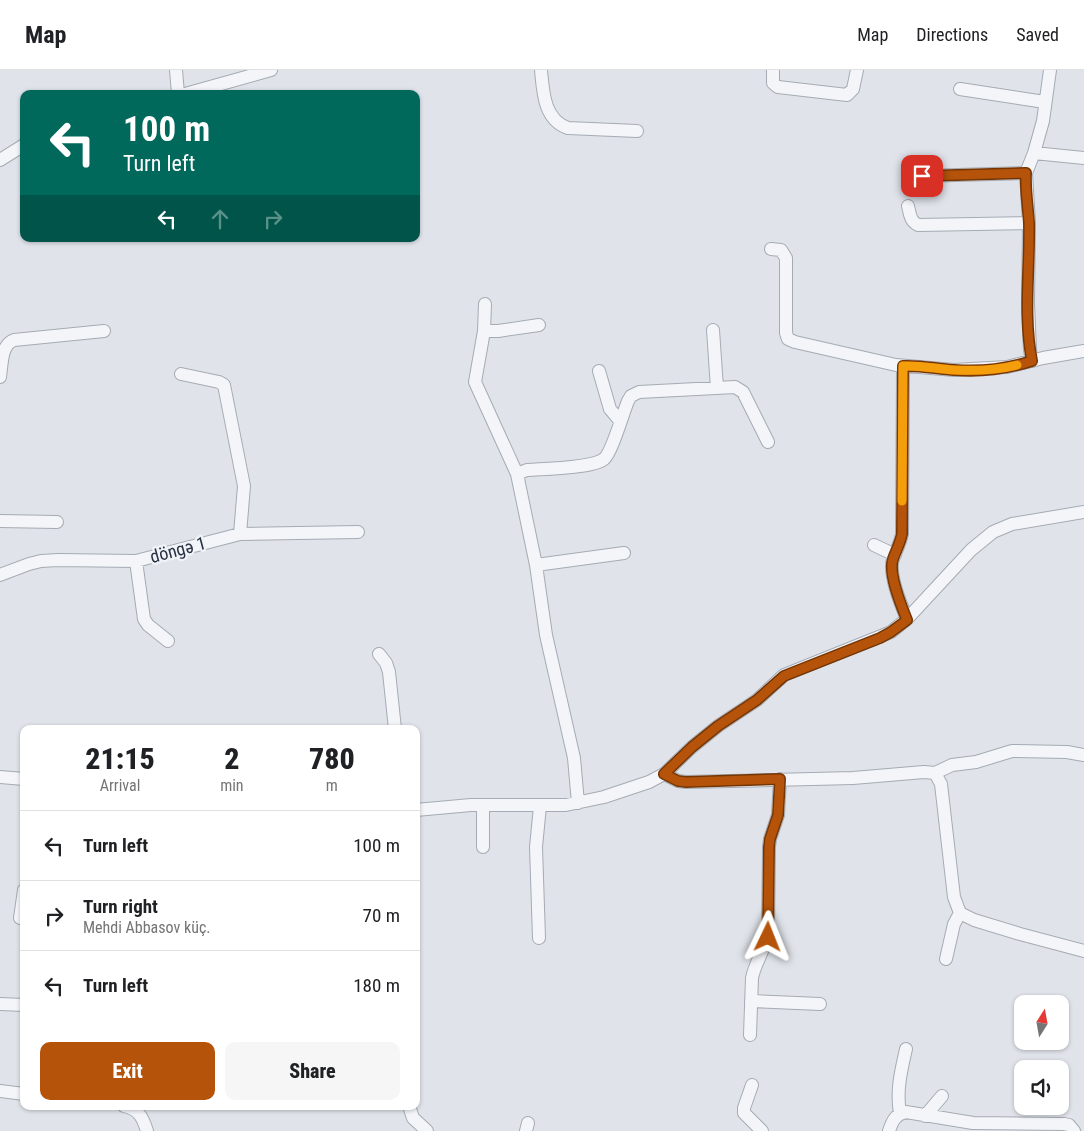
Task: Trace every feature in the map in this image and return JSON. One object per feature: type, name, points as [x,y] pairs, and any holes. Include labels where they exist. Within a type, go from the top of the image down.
[{"type":"street","points":[[176,70],[178,90]]},
{"type":"street","points":[[199,90],[271,70]]},
{"type":"street","points":[[541,70],[544,98],[550,114],[558,125],[568,128],[638,131]]},
{"type":"street","points":[[773,70],[773,83],[778,87],[847,95],[853,89],[857,70]]},
{"type":"street","points":[[1032,361],[1028,303],[1029,223],[1026,173],[1043,121],[1050,70]]},
{"type":"street","points":[[960,89],[1045,102]]},
{"type":"street","points":[[0,160],[20,148]]},
{"type":"street","points":[[1034,153],[1084,158]]},
{"type":"street","points":[[922,176],[1026,173]]},
{"type":"street","points":[[908,206],[910,218],[918,224],[1029,223]]},
{"type":"street","points":[[771,249],[781,250],[786,258],[786,332],[788,339],[795,342],[903,366],[954,370],[1007,368],[1056,355],[1084,351]]},
{"type":"street","points":[[485,304],[484,331],[475,382],[517,474],[536,565],[546,635],[574,758],[578,803]]},
{"type":"street","points":[[484,331],[498,331],[539,325]]},
{"type":"street","points":[[712,330],[717,388]]},
{"type":"street","points":[[0,377],[4,352],[9,342],[104,331]]},
{"type":"street","points":[[903,366],[902,534],[892,567],[901,606],[907,620]]},
{"type":"street","points":[[599,371],[610,409],[620,421]]},
{"type":"street","points":[[181,374],[219,382],[224,385],[244,486],[240,534]]},
{"type":"street","points":[[517,474],[527,470],[593,464],[604,458],[610,449],[631,396],[639,392],[735,387],[743,392],[768,442]]},
{"type":"street","points":[[420,810],[483,805],[540,806],[578,803],[625,791],[649,782],[664,774],[692,747],[718,726],[757,700],[784,676],[891,632],[907,620],[971,550],[993,532],[1012,524],[1084,512]]},
{"type":"street","points":[[0,521],[58,522]]},
{"type":"street","name":"döngə 1","points":[[0,575],[41,561],[136,561],[240,534],[358,532]]},
{"type":"street","points":[[874,545],[895,555]]},
{"type":"street","points":[[536,565],[624,553]]},
{"type":"street","points":[[136,561],[144,619],[148,625],[168,641]]},
{"type":"street","points":[[379,654],[386,663],[389,672],[395,725]]},
{"type":"street","points":[[664,774],[678,781],[686,782],[853,778],[924,772],[936,773],[952,765],[976,762],[1012,751],[1066,752],[1084,755]]},
{"type":"street","points":[[936,773],[941,784],[954,897],[960,914],[1010,931],[1084,951]]},
{"type":"street","points":[[0,777],[20,779]]},
{"type":"street","points":[[750,1035],[754,970],[768,937],[769,847],[778,815],[780,779]]},
{"type":"street","points":[[483,805],[483,847]]},
{"type":"street","points":[[539,938],[536,848],[540,806]]},
{"type":"street","points":[[946,959],[954,924],[960,914]]},
{"type":"street","points":[[751,1001],[820,1004]]},
{"type":"street","points":[[0,1004],[20,1005]]},
{"type":"street","points":[[900,1113],[898,1104],[899,1083],[906,1049]]},
{"type":"street","points":[[752,1085],[744,1113],[762,1131]]},
{"type":"street","points":[[0,1091],[20,1094]]},
{"type":"street","points":[[925,1116],[942,1096]]},
{"type":"street","points":[[136,1110],[141,1115],[147,1131]]},
{"type":"street","points":[[410,1110],[413,1118],[426,1131]]},
{"type":"street","points":[[889,1131],[896,1117],[900,1113],[906,1112],[980,1124],[1069,1125],[1074,1131]]},
{"type":"slow traffic","points":[[902,501],[903,366],[976,370],[1007,368],[1017,365]]},
{"type":"route","points":[[768,937],[769,847],[778,815],[780,779],[686,782],[678,781],[664,774],[692,747],[718,726],[757,700],[778,679],[880,638],[907,620],[901,606],[892,567],[902,534],[903,366],[976,370],[1007,368],[1032,361],[1028,303],[1029,223],[1026,173],[922,176]]}]
